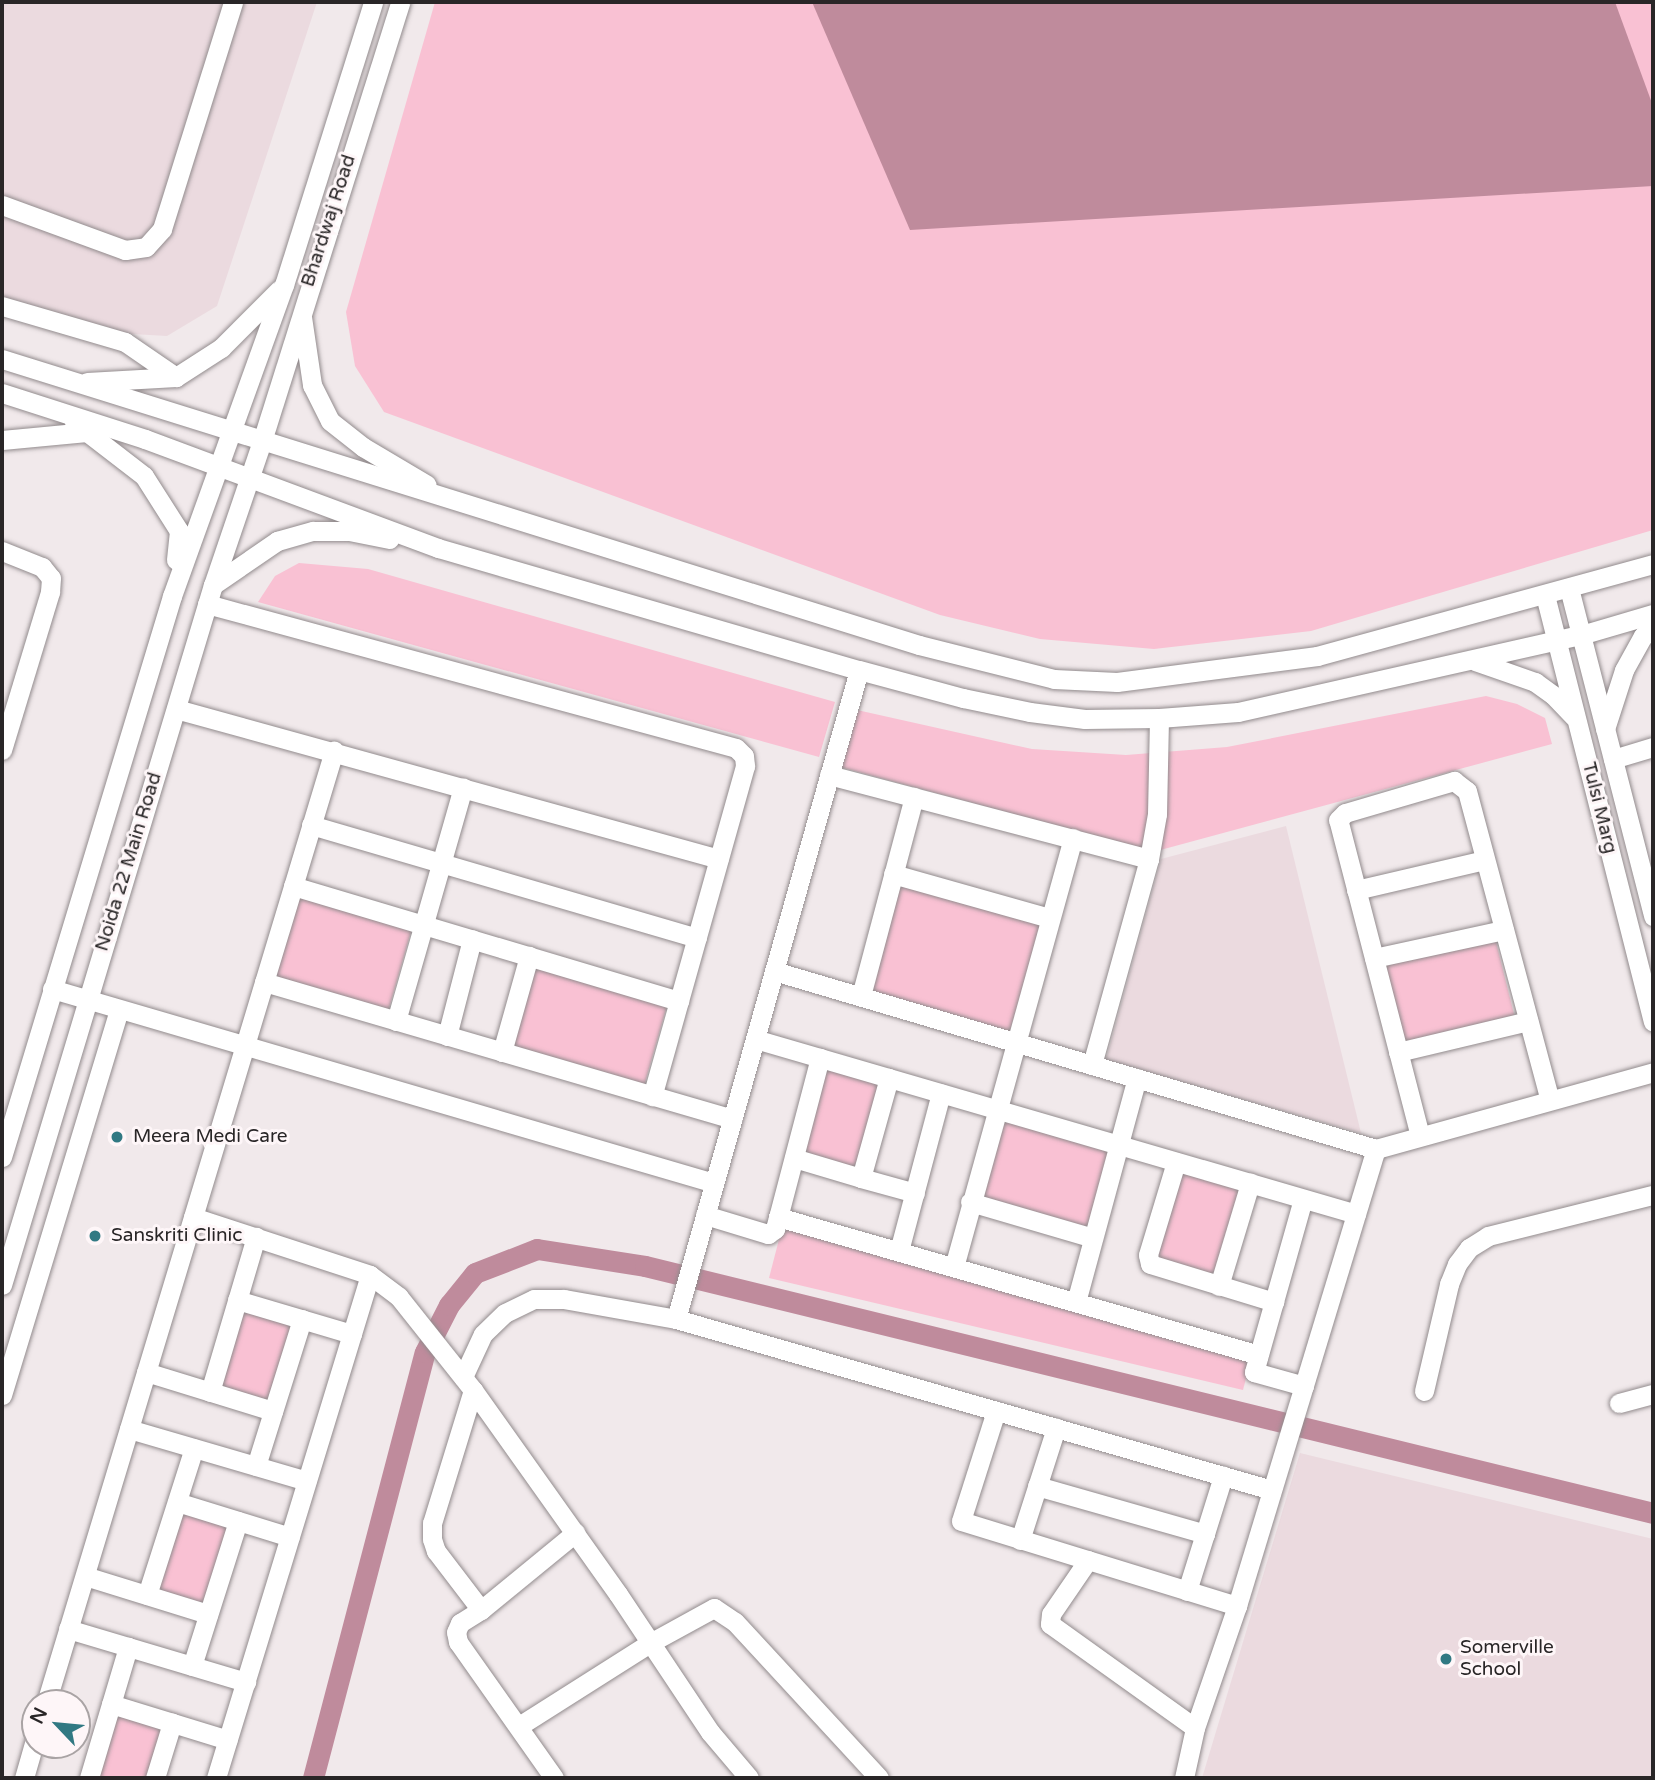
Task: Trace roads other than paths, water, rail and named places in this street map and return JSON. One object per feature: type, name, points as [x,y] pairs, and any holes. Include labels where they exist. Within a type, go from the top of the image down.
[{"type":"street","points":[[2,205],[125,250],[146,247],[162,229],[233,2]]},
{"type":"street","name":"Bhardwaj Road","points":[[230,430],[284,285],[373,2]]},
{"type":"street","name":"Bhardwaj Road","points":[[262,441],[301,309],[400,2]]},
{"type":"street","points":[[75,382],[176,377],[221,348],[284,285]]},
{"type":"street","points":[[2,306],[125,341],[176,377]]},
{"type":"street","points":[[301,309],[312,385],[330,421],[363,447],[455,502]]},
{"type":"street","points":[[2,359],[919,645],[1054,679],[1117,682],[1317,656],[1653,564]]},
{"type":"street","points":[[2,393],[217,465],[438,548],[859,670],[963,698],[1030,712],[1085,719],[1159,718],[1238,712],[1581,635],[1653,614]]},
{"type":"street","points":[[61,412],[144,476],[179,531],[172,596]]},
{"type":"street","name":"Noida 22 Main Road","points":[[2,1157],[172,596],[230,430]]},
{"type":"street","points":[[2,440],[87,432]]},
{"type":"street","name":"Noida 22 Main Road","points":[[2,1285],[210,594],[262,441]]},
{"type":"street","points":[[210,594],[277,541],[313,531],[349,531],[438,548]]},
{"type":"street","points":[[2,551],[42,567],[51,578],[50,592],[2,750]]},
{"type":"street","name":"Tulsi Marg","points":[[1569,588],[1653,916]]},
{"type":"street","points":[[210,594],[736,748],[744,756],[745,766],[652,1096]]},
{"type":"street","name":"Tulsi Marg","points":[[1545,595],[1653,1022]]},
{"type":"street","points":[[1605,729],[1623,670],[1643,636],[1653,628]]},
{"type":"street","points":[[1471,660],[1535,682],[1553,695],[1577,721]]},
{"type":"street","points":[[676,1319],[859,670]]},
{"type":"street","points":[[176,709],[719,859]]},
{"type":"street","points":[[1092,1065],[1149,859],[1157,803],[1159,718]]},
{"type":"street","points":[[1613,759],[1653,747]]},
{"type":"street","points":[[50,1689],[334,751]]},
{"type":"street","points":[[829,775],[1149,859]]},
{"type":"street","points":[[1420,1136],[1338,820],[1345,813],[1454,781],[1467,791],[1549,1101]]},
{"type":"street","points":[[396,1021],[463,787]]},
{"type":"street","points":[[861,996],[914,797]]},
{"type":"street","points":[[311,825],[697,938]]},
{"type":"street","points":[[954,1267],[995,1109],[1073,838]]},
{"type":"street","points":[[1356,890],[1485,860]]},
{"type":"street","points":[[893,874],[1049,918]]},
{"type":"street","points":[[293,886],[679,1001]]},
{"type":"street","points":[[1374,958],[1504,930]]},
{"type":"street","points":[[447,1035],[472,939]]},
{"type":"street","points":[[502,1052],[529,956]]},
{"type":"street","points":[[774,971],[1376,1149],[1653,1072]]},
{"type":"street","points":[[264,982],[732,1119]]},
{"type":"street","points":[[52,989],[714,1184]]},
{"type":"street","points":[[2,1395],[119,1010]]},
{"type":"street","points":[[1398,1052],[1528,1021]]},
{"type":"street","points":[[755,1039],[1356,1214]]},
{"type":"street","points":[[705,1215],[768,1234],[775,1229],[820,1058]]},
{"type":"street","points":[[860,1178],[889,1078]]},
{"type":"street","points":[[1076,1302],[1136,1078]]},
{"type":"street","points":[[899,1251],[941,1093]]},
{"type":"street","points":[[1184,1778],[1195,1728],[1237,1606],[1376,1149]]},
{"type":"street","points":[[794,1158],[915,1193]]},
{"type":"street","points":[[1176,1162],[1148,1255],[1150,1264],[1274,1302]]},
{"type":"street","points":[[1219,1286],[1250,1183]]},
{"type":"street","points":[[1424,1391],[1449,1284],[1457,1264],[1469,1248],[1488,1236],[1653,1195]]},
{"type":"street","points":[[1303,1199],[1254,1372],[1304,1386]]},
{"type":"street","points":[[970,1202],[1093,1238]]},
{"type":"street","points":[[193,1217],[370,1275],[399,1297],[463,1377],[575,1533],[710,1732],[748,1778]]},
{"type":"street","points":[[778,1217],[1259,1355]]},
{"type":"street","points":[[210,1392],[256,1237]]},
{"type":"street","points":[[216,1778],[370,1275]]},
{"type":"street","points":[[481,1610],[436,1551],[432,1539],[432,1523],[463,1377],[484,1334],[505,1313],[534,1299],[564,1299],[676,1319],[1272,1490]]},
{"type":"street","points":[[237,1300],[352,1334]]},
{"type":"street","points":[[256,1466],[302,1319]]},
{"type":"street","points":[[146,1372],[273,1411]]},
{"type":"street","points":[[1619,1403],[1653,1394]]},
{"type":"street","points":[[996,1410],[961,1521],[1237,1606]]},
{"type":"street","points":[[1020,1539],[1056,1428]]},
{"type":"street","points":[[129,1429],[307,1481]]},
{"type":"street","points":[[147,1595],[194,1448]]},
{"type":"street","points":[[1187,1591],[1223,1476]]},
{"type":"street","points":[[1037,1486],[1205,1534]]},
{"type":"street","points":[[177,1503],[290,1537]]},
{"type":"street","points":[[192,1666],[238,1521]]},
{"type":"street","points":[[554,1778],[458,1642],[456,1632],[460,1623],[481,1610],[575,1533]]},
{"type":"street","points":[[1088,1560],[1051,1614],[1050,1624],[1195,1728]]},
{"type":"street","points":[[85,1576],[208,1614]]},
{"type":"street","points":[[519,1726],[650,1643],[714,1608],[724,1612],[879,1778]]},
{"type":"street","points":[[68,1629],[246,1682]]},
{"type":"street","points":[[89,1778],[128,1647]]},
{"type":"street","points":[[111,1704],[228,1740]]},
{"type":"street","points":[[155,1778],[172,1723]]},
{"type":"street","points":[[24,1778],[30,1759]]},
{"type":"waterway","points":[[313,1778],[425,1352],[449,1305],[475,1273],[537,1249],[645,1266],[1653,1513]]},
{"type":"place","name":"Meera Medi Care","points":[[117,1137]]},
{"type":"place","name":"Sanskriti Clinic","points":[[95,1236]]},
{"type":"place","name":"Somerville School","points":[[1446,1659]]}]
